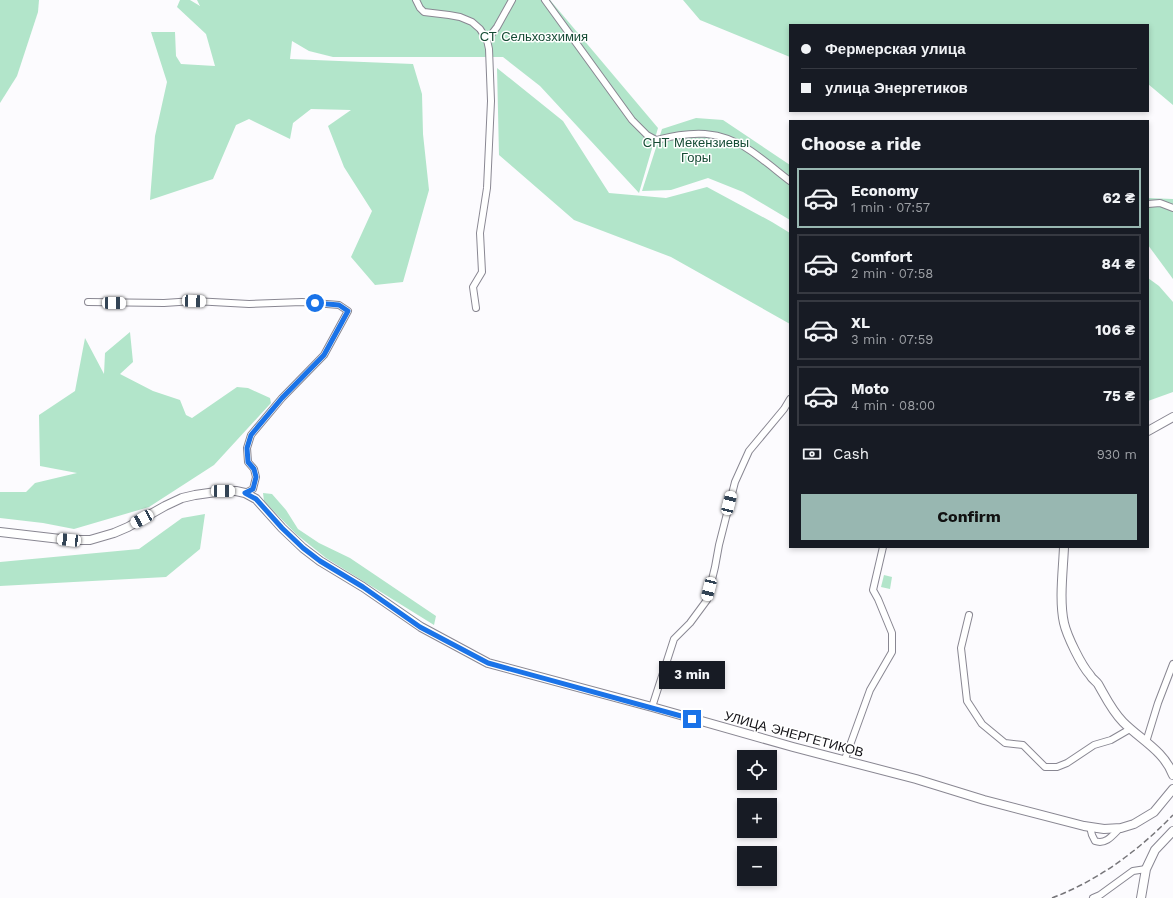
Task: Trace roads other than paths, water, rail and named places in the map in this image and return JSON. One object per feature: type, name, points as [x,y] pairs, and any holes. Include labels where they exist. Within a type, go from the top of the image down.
[{"type":"main road","points":[[1149,430],[1173,417]]},
{"type":"main road","points":[[0,532],[69,540],[90,540],[128,527],[182,498],[223,491],[245,493]]},
{"type":"main road","name":"УЛИЦА ЭНЕРГЕТИКОВ","points":[[245,493],[256,499],[282,528],[303,548],[320,561],[363,587],[420,627],[488,663],[793,747],[916,779],[984,800],[1090,827],[1104,829],[1120,828],[1134,824],[1154,812],[1173,788]]},
{"type":"main road","points":[[1064,548],[1062,590],[1064,624],[1075,650],[1089,675],[1097,683],[1115,714],[1163,758],[1173,775]]},
{"type":"main road","points":[[1141,898],[1146,869],[1155,850],[1173,831]]},
{"type":"street","points":[[416,0],[424,12],[454,16],[472,22],[480,29],[487,40],[491,101],[487,188],[480,233],[482,272],[473,287],[476,308]]},
{"type":"street","points":[[487,40],[512,0]]},
{"type":"street","points":[[545,0],[632,120],[647,135],[656,140],[684,134],[710,134],[722,136],[750,150],[789,180]]},
{"type":"street","points":[[1149,204],[1160,203],[1173,208]]},
{"type":"street","points":[[88,302],[164,304],[194,301],[249,304],[302,302],[339,305],[348,311],[324,355],[282,398],[251,435],[247,448],[248,462],[254,469],[256,477],[253,489],[245,493]]},
{"type":"street","points":[[652,707],[674,640],[690,622],[706,600],[735,482],[743,463],[749,451],[787,410]]},
{"type":"street","points":[[844,760],[870,690],[892,652],[892,633],[878,599],[872,590],[883,548]]},
{"type":"street","points":[[969,615],[961,648],[967,701],[982,724],[1005,742],[1023,745],[1046,767],[1057,767],[1068,763],[1094,746],[1111,740],[1130,729]]},
{"type":"street","points":[[1146,742],[1158,703],[1173,664]]},
{"type":"street","points":[[1090,827],[1095,841],[1099,843],[1105,842],[1120,828]]},
{"type":"street","points":[[1093,898],[1100,895],[1133,871],[1146,869]]},
{"type":"railway","points":[[1052,898],[1086,882],[1117,863],[1146,841],[1173,815]]},
{"type":"park label","name":"СТ Сельхозхимия","points":[[534,36]]},
{"type":"park label","name":"СНТ Мекензиевы Горы","points":[[696,150]]}]
